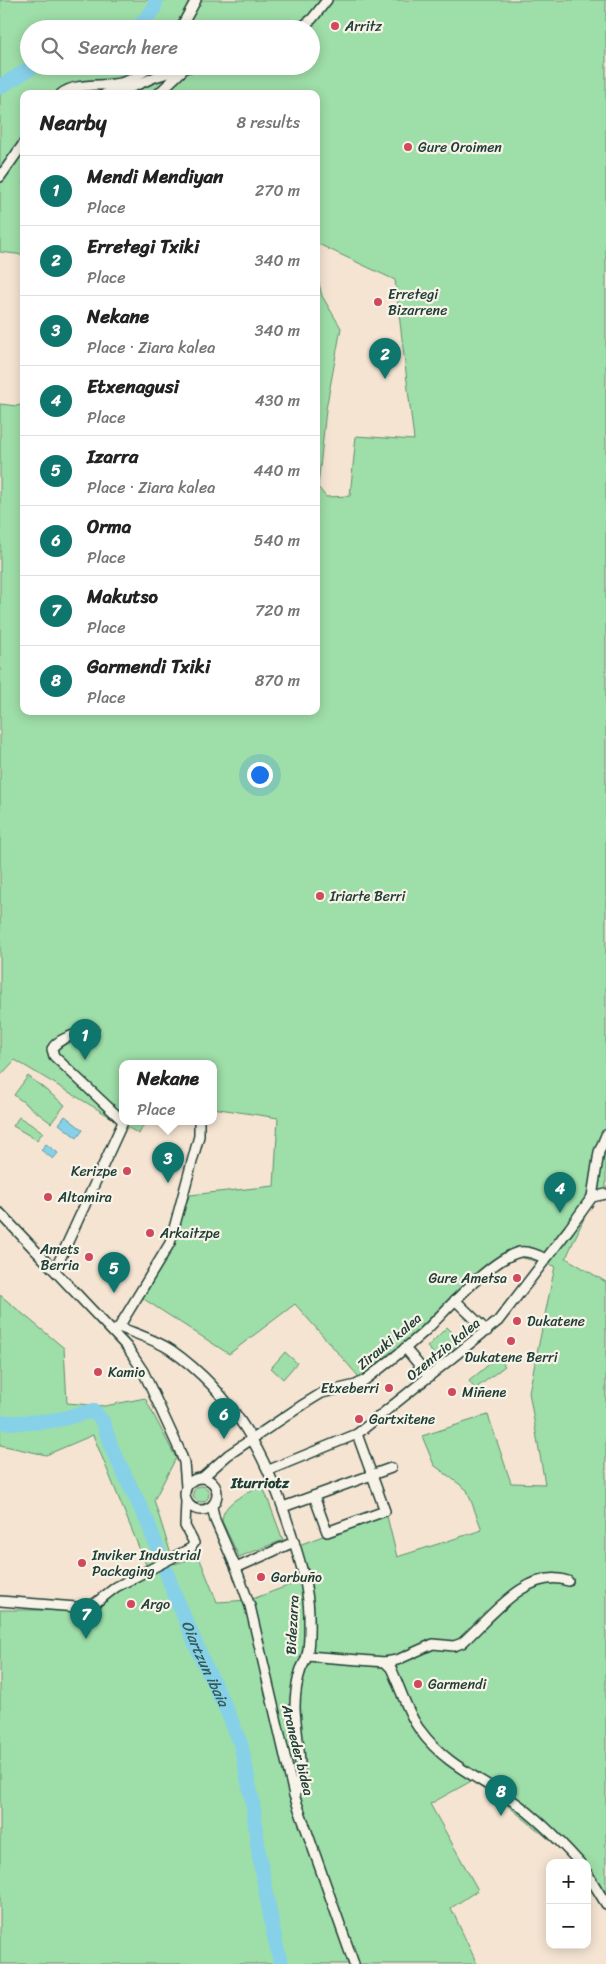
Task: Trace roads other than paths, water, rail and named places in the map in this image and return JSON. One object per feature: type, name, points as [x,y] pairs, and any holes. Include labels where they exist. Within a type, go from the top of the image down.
[{"type":"street","points":[[186,20],[196,0]]},
{"type":"street","points":[[311,20],[327,0]]},
{"type":"street","points":[[67,90],[119,83],[138,75]]},
{"type":"street","points":[[122,90],[161,75]]},
{"type":"street","points":[[162,90],[176,75]]},
{"type":"street","points":[[0,177],[20,149]]},
{"type":"street","points":[[94,1029],[60,1041],[54,1044],[52,1049],[54,1056],[119,1117]]},
{"type":"street","points":[[55,1270],[121,1125]]},
{"type":"street","points":[[117,1329],[170,1243],[198,1136],[198,1125]]},
{"type":"street","points":[[606,1135],[599,1152],[592,1197],[606,1194]]},
{"type":"street","name":"Ozentzio kalea","points":[[269,1470],[357,1434],[487,1331],[510,1308],[592,1197]]},
{"type":"street","points":[[0,1213],[55,1270],[117,1329],[140,1365],[173,1434],[184,1462],[186,1487]]},
{"type":"street","name":"Zirauki kalea","points":[[201,1478],[228,1455],[322,1393],[356,1385],[365,1380],[405,1348],[484,1274],[509,1256],[520,1252],[530,1253],[545,1259]]},
{"type":"street","points":[[455,1300],[487,1331]]},
{"type":"street","name":"Bidezarra","points":[[117,1329],[170,1350],[192,1367],[225,1398],[252,1439],[269,1470],[283,1507],[307,1586],[309,1615],[307,1656],[297,1685],[295,1706],[301,1774],[299,1788],[294,1795]]},
{"type":"street","points":[[405,1348],[429,1377]]},
{"type":"street","points":[[314,1496],[327,1532],[385,1511],[357,1434]]},
{"type":"street","points":[[184,1462],[201,1478]]},
{"type":"street","points":[[185,1519],[198,1510],[212,1507],[217,1499],[215,1478],[218,1463]]},
{"type":"street","points":[[283,1507],[391,1468]]},
{"type":"street","points":[[0,1601],[57,1607],[89,1608],[116,1587],[191,1548],[194,1543],[185,1526],[186,1501],[184,1492],[192,1480],[201,1478],[209,1480],[215,1486]]},
{"type":"street","points":[[186,1501],[198,1510]]},
{"type":"street","name":"Araneder bidea","points":[[212,1507],[215,1520],[250,1606],[294,1795],[354,1964]]},
{"type":"street","name":"Araneder bidea","points":[[198,1510],[224,1541]]},
{"type":"street","points":[[236,1568],[294,1542]]},
{"type":"street","points":[[307,1656],[385,1662],[398,1660],[433,1644],[454,1646],[462,1643],[507,1600],[540,1580],[552,1577],[568,1580]]},
{"type":"street","points":[[385,1662],[391,1668],[415,1722],[430,1743],[464,1772],[526,1810],[576,1859]]},
{"type":"street","points":[[591,1880],[606,1904]]},
{"type":"water","points":[[65,1116],[83,1130],[77,1138],[59,1124]]},
{"type":"water","points":[[46,1144],[58,1153],[53,1159],[41,1150]]},
{"type":"waterway","points":[[145,20],[154,9],[156,0]]},
{"type":"waterway","points":[[0,87],[20,75]]},
{"type":"waterway","name":"Oiartzun ibaia","points":[[0,1422],[48,1421],[94,1411],[103,1422],[112,1449],[148,1523],[174,1593],[241,1745],[253,1805],[259,1855],[281,1964]]},
{"type":"place","name":"Arritz","points":[[335,26]]},
{"type":"place","name":"Gure Oroimen","points":[[408,147]]},
{"type":"place","name":"Erretegi Bizarrene","points":[[378,302]]},
{"type":"place","name":"Erretegi Txiki","points":[[385,379]]},
{"type":"place","name":"Iriarte Berri","points":[[320,896]]},
{"type":"place","name":"Mendi Mendiyan","points":[[85,1060]]},
{"type":"place","name":"Kerizpe","points":[[127,1171]]},
{"type":"place","name":"Nekane","points":[[168,1183]]},
{"type":"place","name":"Altamira","points":[[48,1197]]},
{"type":"place","name":"Etxenagusi","points":[[560,1213]]},
{"type":"place","name":"Arkaitzpe","points":[[150,1233]]},
{"type":"place","name":"Amets Berria","points":[[89,1257]]},
{"type":"place","name":"Gure Ametsa","points":[[517,1278]]},
{"type":"place","name":"Izarra","points":[[114,1293]]},
{"type":"place","name":"Dukatene","points":[[517,1321]]},
{"type":"place","name":"Dukatene Berri","points":[[511,1341]]},
{"type":"place","name":"Kamio","points":[[98,1372]]},
{"type":"place","name":"Etxeberri","points":[[389,1388]]},
{"type":"place","name":"Miñene","points":[[452,1392]]},
{"type":"place","name":"Gartxitene","points":[[359,1419]]},
{"type":"place","name":"Orma","points":[[224,1439]]},
{"type":"place","name":"Inviker Industrial Packaging","points":[[82,1563]]},
{"type":"place","name":"Garbuño","points":[[261,1577]]},
{"type":"place","name":"Argo","points":[[131,1604]]},
{"type":"place","name":"Makutso","points":[[86,1639]]},
{"type":"place","name":"Garmendi","points":[[418,1684]]},
{"type":"place","name":"Garmendi Txiki","points":[[501,1816]]},
{"type":"district","name":"Iturriotz","points":[[260,1483]]}]
